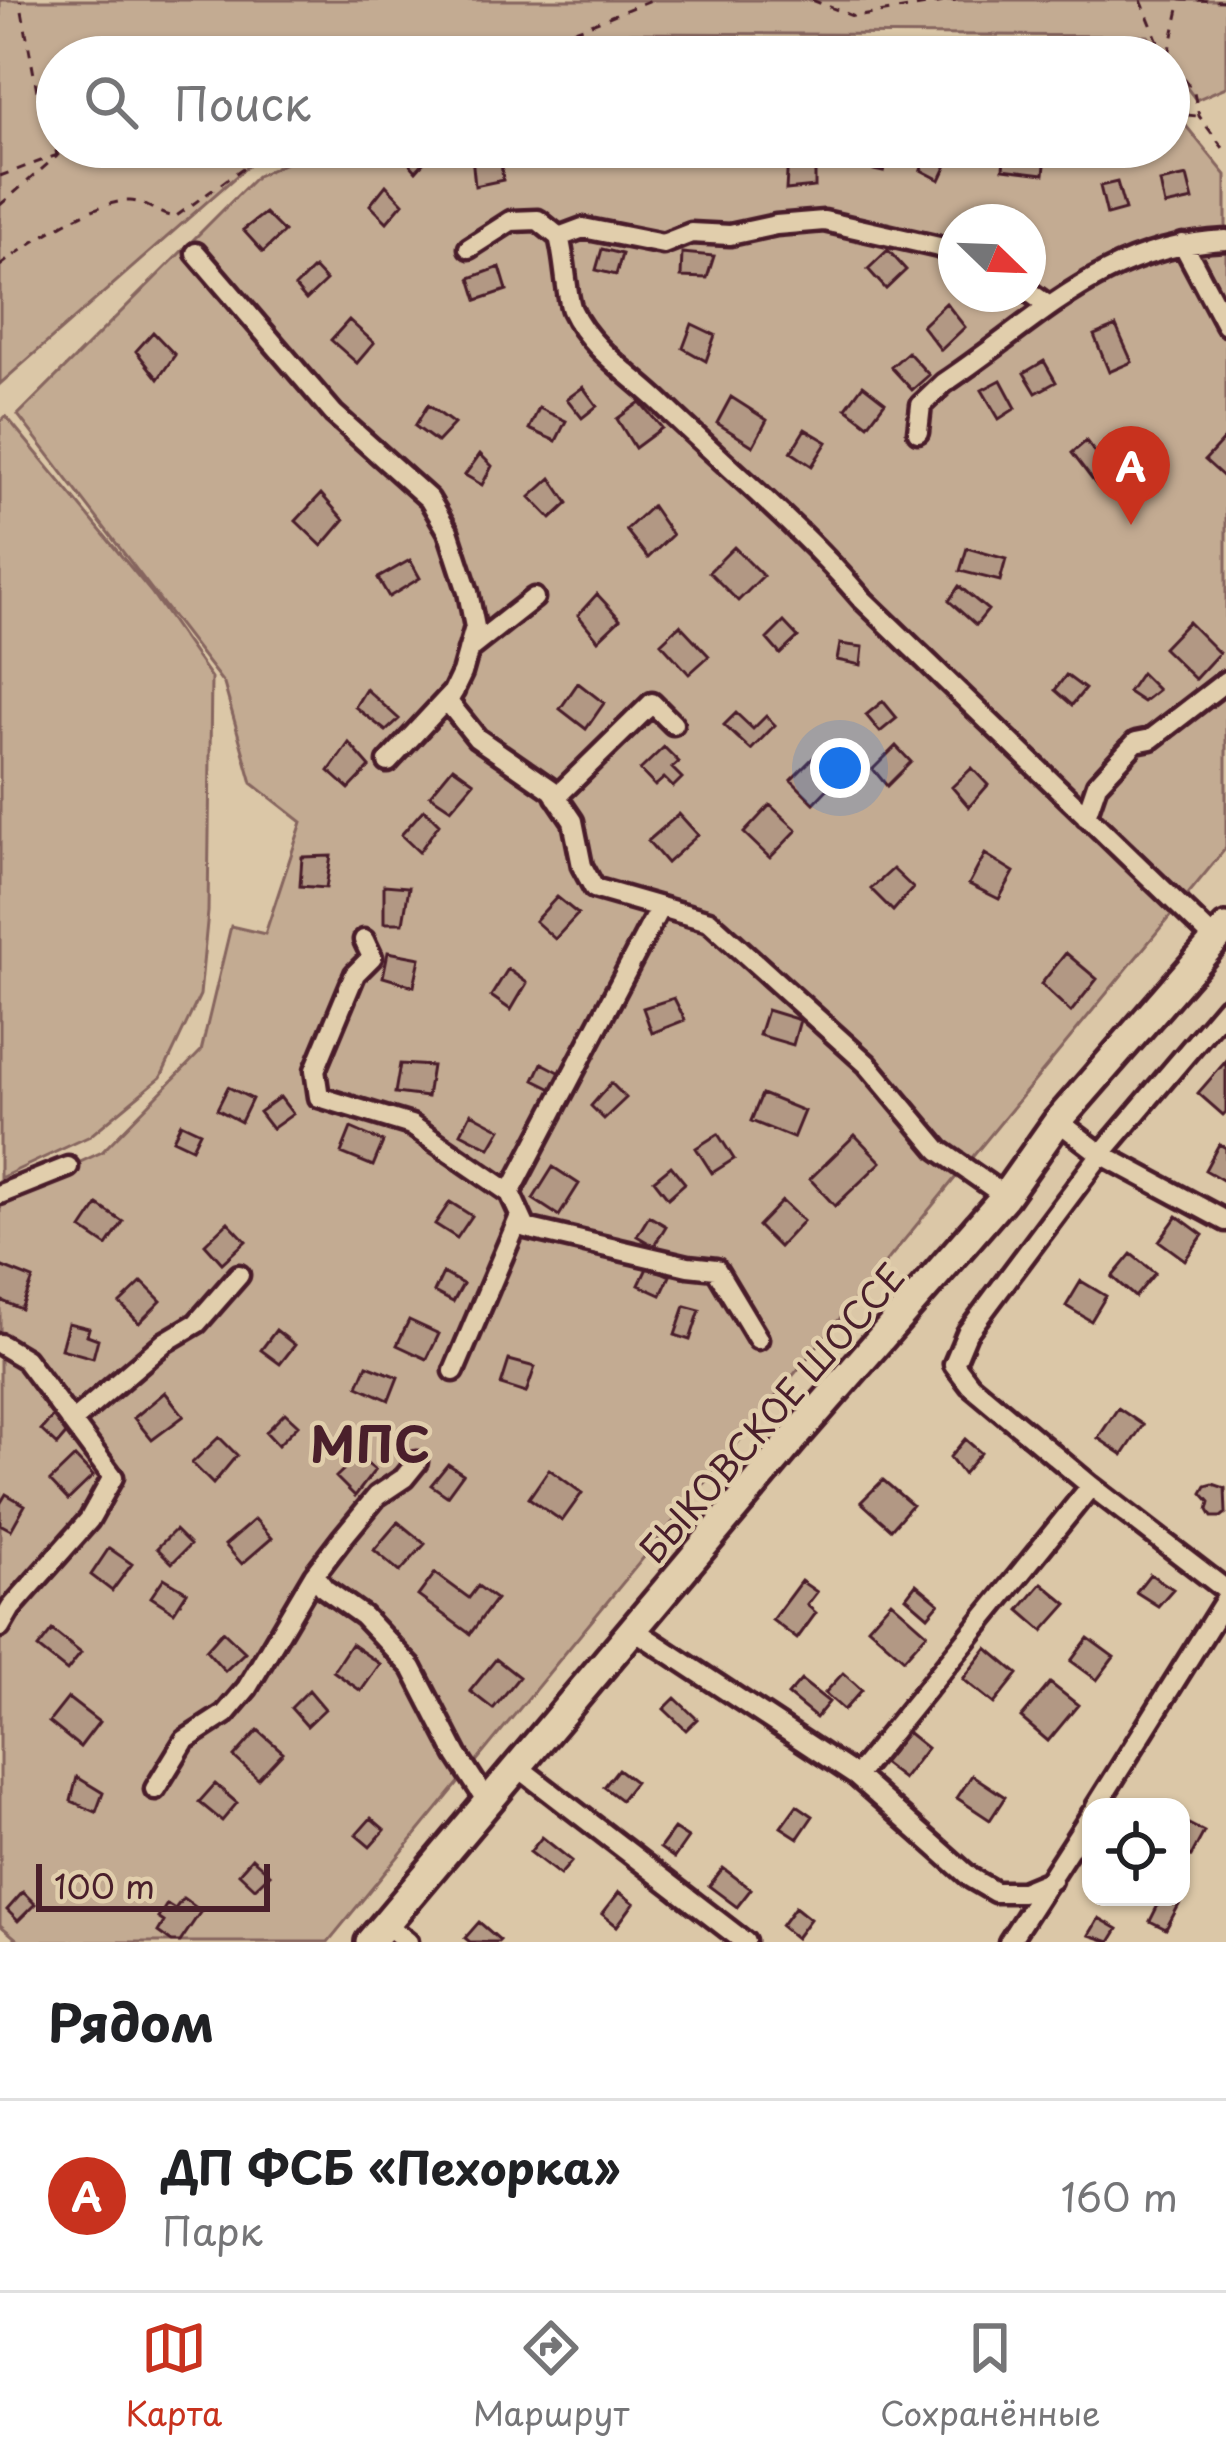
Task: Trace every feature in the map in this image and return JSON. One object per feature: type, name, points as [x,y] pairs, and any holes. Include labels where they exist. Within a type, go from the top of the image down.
[{"type":"main road","name":"БЫКОВСКОЕ ШОССЕ","points":[[388,1936],[488,1803],[793,1438],[1005,1196],[1058,1121],[1221,934]]},
{"type":"street","points":[[469,248],[511,221],[538,220],[559,237],[571,308],[601,348],[815,544],[862,599],[1086,815],[1221,934]]},
{"type":"street","points":[[559,237],[584,228],[663,244],[691,233],[730,235],[824,221],[938,250]]},
{"type":"street","points":[[918,432],[921,404],[1102,270],[1183,244],[1226,240]]},
{"type":"street","points":[[1183,244],[1226,325]]},
{"type":"street","points":[[196,253],[334,415],[429,499],[448,531],[475,627],[448,702],[477,737],[556,797],[573,821],[582,866],[594,888],[709,921],[867,1064],[939,1150],[1005,1196]]},
{"type":"street","points":[[468,650],[534,598]]},
{"type":"street","points":[[1086,815],[1097,784],[1136,742],[1151,739],[1226,681]]},
{"type":"street","points":[[388,762],[454,691]]},
{"type":"street","points":[[556,797],[652,703],[673,724]]},
{"type":"street","points":[[510,1193],[659,909]]},
{"type":"street","points":[[364,940],[372,957],[355,974],[315,1070],[319,1097],[411,1125],[510,1193],[526,1228],[716,1269],[758,1340]]},
{"type":"street","points":[[1101,1798],[1226,1594],[970,1385],[954,1364],[967,1333],[1101,1154],[1226,1007]]},
{"type":"street","points":[[1058,1121],[1101,1154],[1226,1221]]},
{"type":"street","points":[[0,1194],[68,1167]]},
{"type":"street","points":[[454,1370],[520,1216]]},
{"type":"street","points":[[73,1421],[165,1342],[197,1323],[239,1274]]},
{"type":"street","points":[[0,1344],[26,1359],[113,1478],[88,1520],[0,1627]]},
{"type":"street","points":[[155,1789],[184,1740],[226,1714],[247,1688],[314,1575],[377,1496],[404,1478],[417,1462]]},
{"type":"street","points":[[856,1776],[1090,1486]]},
{"type":"street","points":[[314,1575],[325,1589],[363,1616],[412,1668],[488,1803]]},
{"type":"street","points":[[633,1629],[856,1776],[970,1878],[995,1892],[1022,1892],[1051,1880]]},
{"type":"street","points":[[518,1768],[745,1942]]},
{"type":"street","points":[[1009,1942],[1082,1830]]},
{"type":"path","points":[[20,0],[36,83]]},
{"type":"path","points":[[551,36],[651,0]]},
{"type":"path","points":[[812,0],[855,17],[956,0]]},
{"type":"path","points":[[1141,0],[1158,36]]},
{"type":"path","points":[[1172,36],[1180,0],[1226,1]]},
{"type":"path","points":[[1190,89],[1199,116],[1226,152]]},
{"type":"path","points":[[1190,115],[1199,116]]},
{"type":"path","points":[[0,176],[36,163]]},
{"type":"path","points":[[0,206],[43,168]]},
{"type":"path","points":[[1,262],[109,204],[131,201],[175,217],[243,168]]},
{"type":"shaded area","points":[[0,0],[1226,0],[1226,87],[1196,100],[1190,92],[1190,36],[36,36],[36,168],[245,168],[0,384]]},
{"type":"shaded area","points":[[1190,131],[1226,175],[1226,848],[328,1942],[20,1942],[0,1925],[0,1199],[102,1152],[201,1051],[231,926],[265,934],[302,822],[252,783],[224,684],[18,415],[257,176],[275,168],[1190,168]]},
{"type":"shaded area","points":[[6,416],[151,592],[211,678],[208,912],[200,995],[161,1077],[90,1136],[0,1178],[0,422]]},
{"type":"building","points":[[473,168],[502,168],[503,180],[475,186]]},
{"type":"building","points":[[787,168],[815,168],[815,187],[786,190]]},
{"type":"building","points":[[922,168],[946,168],[940,180]]},
{"type":"building","points":[[1003,168],[1045,168],[1044,174]]},
{"type":"building","points":[[1187,176],[1193,200],[1165,206],[1160,182]]},
{"type":"building","points":[[1117,182],[1125,210],[1107,215],[1100,186]]},
{"type":"building","points":[[386,185],[403,203],[387,222],[370,205]]},
{"type":"building","points":[[265,213],[284,232],[263,252],[243,230]]},
{"type":"building","points":[[602,249],[622,254],[616,275],[596,270]]},
{"type":"building","points":[[888,250],[906,270],[886,289],[868,269]]},
{"type":"building","points":[[682,253],[714,256],[707,278],[681,277]]},
{"type":"building","points":[[500,267],[507,290],[477,300],[470,278]]},
{"type":"building","points":[[314,268],[326,281],[306,300],[295,287]]},
{"type":"building","points":[[938,311],[953,312],[965,327],[941,350],[922,326]]},
{"type":"building","points":[[349,320],[374,343],[357,363],[331,340]]},
{"type":"building","points":[[692,324],[715,335],[706,361],[683,348]]},
{"type":"building","points":[[1116,326],[1132,362],[1109,372],[1094,335]]},
{"type":"building","points":[[153,332],[175,355],[158,379],[136,351]]},
{"type":"building","points":[[908,352],[929,375],[912,390],[891,367]]},
{"type":"building","points":[[1044,361],[1056,382],[1036,393],[1024,373]]},
{"type":"building","points":[[1001,380],[1016,408],[999,419],[982,390]]},
{"type":"building","points":[[863,385],[885,402],[868,425],[846,408]]},
{"type":"building","points":[[583,387],[597,406],[582,418],[567,399]]},
{"type":"building","points":[[731,397],[767,420],[753,446],[717,423]]},
{"type":"building","points":[[640,402],[662,428],[635,448],[617,419]]},
{"type":"building","points":[[428,405],[454,424],[437,442],[415,426]]},
{"type":"building","points":[[539,408],[566,421],[556,441],[529,429]]},
{"type":"building","points":[[805,429],[827,442],[812,466],[791,452]]},
{"type":"building","points":[[1226,437],[1226,477],[1225,478],[1205,460]]},
{"type":"building","points":[[1086,441],[1099,458],[1112,447],[1125,464],[1097,486],[1072,453]]},
{"type":"building","points":[[480,454],[492,466],[482,485],[465,475]]},
{"type":"building","points":[[551,478],[568,503],[551,519],[530,497]]},
{"type":"building","points":[[321,494],[344,520],[322,546],[296,521]]},
{"type":"building","points":[[652,506],[672,535],[648,558],[626,530]]},
{"type":"building","points":[[734,547],[763,576],[738,601],[709,572]]},
{"type":"building","points":[[967,548],[1006,559],[1000,581],[960,571]]},
{"type":"building","points":[[410,560],[420,578],[389,597],[378,578]]},
{"type":"building","points":[[959,586],[988,610],[976,625],[949,601]]},
{"type":"building","points":[[597,594],[620,619],[598,640],[578,615]]},
{"type":"building","points":[[784,622],[798,637],[780,654],[767,639]]},
{"type":"building","points":[[1188,622],[1219,653],[1195,679],[1163,648]]},
{"type":"building","points":[[680,625],[709,656],[689,674],[661,643]]},
{"type":"building","points":[[840,644],[863,647],[861,665],[837,660]]},
{"type":"building","points":[[1141,673],[1158,690],[1143,702],[1128,692]]},
{"type":"building","points":[[1066,675],[1085,689],[1072,705],[1055,690]]},
{"type":"building","points":[[578,683],[604,703],[586,729],[560,709]]},
{"type":"building","points":[[366,689],[399,719],[386,731],[355,707]]},
{"type":"building","points":[[883,701],[897,718],[880,732],[866,715]]},
{"type":"building","points":[[736,713],[753,729],[766,716],[775,725],[751,750],[724,725]]},
{"type":"building","points":[[349,743],[370,767],[349,789],[329,771]]},
{"type":"building","points":[[896,746],[911,762],[887,786],[873,769]]},
{"type":"building","points":[[664,747],[679,762],[672,768],[682,778],[673,787],[664,778],[655,786],[640,770]]},
{"type":"building","points":[[813,758],[835,781],[814,803],[791,780]]},
{"type":"building","points":[[453,767],[474,782],[451,809],[430,795]]},
{"type":"building","points":[[972,768],[988,785],[969,807],[952,787]]},
{"type":"building","points":[[770,805],[797,830],[770,858],[744,833]]},
{"type":"building","points":[[424,809],[439,824],[419,852],[401,835]]},
{"type":"building","points":[[679,814],[698,835],[667,863],[648,841]]},
{"type":"building","points":[[985,854],[1014,872],[999,899],[969,884]]},
{"type":"building","points":[[331,856],[326,888],[300,886],[302,857]]},
{"type":"building","points":[[893,869],[913,888],[893,911],[871,889]]},
{"type":"building","points":[[384,885],[409,887],[403,923],[384,923]]},
{"type":"building","points":[[557,897],[578,914],[555,939],[535,921]]},
{"type":"building","points":[[388,952],[420,958],[414,986],[383,977]]},
{"type":"building","points":[[1066,953],[1097,979],[1071,1012],[1041,984]]},
{"type":"building","points":[[508,969],[527,983],[511,1010],[491,996]]},
{"type":"building","points":[[674,998],[685,1020],[652,1033],[643,1008]]},
{"type":"building","points":[[767,1010],[800,1020],[793,1045],[759,1035]]},
{"type":"building","points":[[1226,1061],[1226,1112],[1223,1115],[1198,1093]]},
{"type":"building","points":[[542,1063],[561,1073],[552,1089],[534,1080]]},
{"type":"building","points":[[400,1064],[432,1066],[427,1097],[395,1093]]},
{"type":"building","points":[[611,1083],[626,1098],[604,1119],[591,1106]]},
{"type":"building","points":[[228,1087],[252,1099],[241,1122],[217,1109]]},
{"type":"building","points":[[762,1094],[804,1111],[793,1138],[751,1121]]},
{"type":"building","points":[[280,1097],[293,1114],[272,1129],[259,1112]]},
{"type":"building","points":[[471,1113],[501,1129],[490,1148],[461,1133]]},
{"type":"building","points":[[181,1123],[200,1132],[192,1148],[173,1139]]},
{"type":"building","points":[[351,1128],[383,1142],[373,1166],[341,1153]]},
{"type":"building","points":[[718,1134],[734,1159],[712,1173],[696,1148]]},
{"type":"building","points":[[855,1135],[881,1162],[835,1206],[810,1179]]},
{"type":"building","points":[[1219,1144],[1226,1148],[1226,1182],[1205,1170]]},
{"type":"building","points":[[671,1166],[685,1183],[668,1198],[654,1180]]},
{"type":"building","points":[[553,1167],[579,1184],[559,1216],[533,1199]]},
{"type":"building","points":[[782,1201],[803,1221],[779,1247],[758,1226]]},
{"type":"building","points":[[450,1202],[472,1216],[457,1238],[435,1224]]},
{"type":"building","points":[[98,1205],[123,1222],[107,1246],[82,1229]]},
{"type":"building","points":[[649,1216],[666,1226],[654,1246],[637,1236]]},
{"type":"building","points":[[1177,1216],[1203,1235],[1185,1260],[1159,1241]]},
{"type":"building","points":[[228,1222],[246,1241],[222,1263],[205,1244]]},
{"type":"building","points":[[1131,1254],[1155,1273],[1135,1297],[1112,1277]]},
{"type":"building","points":[[0,1266],[33,1279],[21,1309],[0,1300]]},
{"type":"building","points":[[648,1266],[670,1276],[661,1295],[639,1285]]},
{"type":"building","points":[[443,1273],[463,1284],[453,1302],[434,1292]]},
{"type":"building","points":[[1081,1281],[1106,1296],[1091,1321],[1066,1306]]},
{"type":"building","points":[[142,1282],[161,1301],[139,1323],[120,1303]]},
{"type":"building","points":[[685,1306],[700,1310],[690,1340],[675,1335]]},
{"type":"building","points":[[409,1320],[439,1334],[427,1359],[397,1345]]},
{"type":"building","points":[[68,1323],[89,1328],[87,1335],[98,1339],[93,1358],[61,1349]]},
{"type":"building","points":[[276,1330],[295,1345],[280,1364],[261,1350]]},
{"type":"building","points":[[509,1360],[535,1367],[526,1393],[501,1385]]},
{"type":"building","points":[[367,1365],[398,1377],[389,1400],[358,1386]]},
{"type":"building","points":[[165,1392],[184,1416],[152,1440],[134,1418]]},
{"type":"building","points":[[1118,1408],[1143,1425],[1123,1455],[1098,1438]]},
{"type":"building","points":[[285,1413],[298,1425],[278,1445],[266,1432]]},
{"type":"building","points":[[53,1416],[69,1431],[57,1445],[41,1430]]},
{"type":"building","points":[[219,1437],[237,1455],[213,1484],[192,1463]]},
{"type":"building","points":[[965,1439],[981,1453],[963,1474],[950,1457]]},
{"type":"building","points":[[358,1456],[375,1470],[355,1496],[336,1477]]},
{"type":"building","points":[[75,1457],[93,1476],[68,1500],[50,1481]]},
{"type":"building","points":[[448,1464],[463,1474],[447,1496],[431,1485]]},
{"type":"building","points":[[549,1469],[582,1493],[562,1521],[529,1498]]},
{"type":"building","points":[[883,1480],[912,1505],[891,1529],[861,1502]]},
{"type":"building","points":[[1213,1484],[1225,1488],[1226,1513],[1221,1517],[1212,1517],[1210,1502],[1202,1493]]},
{"type":"building","points":[[6,1494],[25,1505],[11,1530],[0,1524],[0,1504]]},
{"type":"building","points":[[255,1519],[272,1538],[242,1564],[225,1545]]},
{"type":"building","points":[[398,1522],[425,1544],[400,1572],[374,1550]]},
{"type":"building","points":[[175,1530],[190,1545],[172,1563],[157,1548]]},
{"type":"building","points":[[109,1548],[132,1564],[112,1591],[91,1575]]},
{"type":"building","points":[[435,1573],[469,1598],[478,1586],[496,1599],[470,1634],[418,1596]]},
{"type":"building","points":[[1150,1574],[1173,1589],[1158,1606],[1136,1592]]},
{"type":"building","points":[[164,1578],[187,1592],[174,1612],[151,1597]]},
{"type":"building","points":[[801,1581],[817,1592],[807,1605],[816,1613],[797,1639],[772,1620]]},
{"type":"building","points":[[1042,1583],[1067,1604],[1043,1631],[1019,1610]]},
{"type":"building","points":[[916,1584],[939,1603],[928,1616],[906,1597]]},
{"type":"building","points":[[891,1601],[927,1633],[904,1659],[868,1627]]},
{"type":"building","points":[[52,1630],[81,1653],[67,1671],[38,1648]]},
{"type":"building","points":[[223,1631],[245,1652],[225,1671],[206,1650]]},
{"type":"building","points":[[1088,1638],[1114,1657],[1097,1680],[1071,1661]]},
{"type":"building","points":[[351,1644],[380,1664],[361,1691],[333,1671]]},
{"type":"building","points":[[987,1648],[1018,1674],[994,1704],[963,1679]]},
{"type":"building","points":[[496,1659],[519,1677],[493,1709],[470,1691]]},
{"type":"building","points":[[843,1673],[862,1690],[844,1710],[825,1693]]},
{"type":"building","points":[[801,1680],[829,1702],[816,1718],[788,1695]]},
{"type":"building","points":[[1050,1683],[1078,1705],[1048,1741],[1021,1718]]},
{"type":"building","points":[[309,1690],[325,1709],[307,1726],[291,1708]]},
{"type":"building","points":[[68,1698],[99,1722],[80,1747],[49,1722]]},
{"type":"building","points":[[675,1698],[697,1719],[686,1730],[664,1709]]},
{"type":"building","points":[[258,1730],[283,1752],[258,1779],[234,1757]]},
{"type":"building","points":[[907,1732],[927,1748],[903,1779],[882,1763]]},
{"type":"building","points":[[618,1769],[635,1782],[621,1800],[604,1787]]},
{"type":"building","points":[[972,1775],[1005,1797],[990,1820],[957,1798]]},
{"type":"building","points":[[77,1777],[103,1793],[96,1812],[71,1801]]},
{"type":"building","points":[[215,1784],[237,1803],[222,1821],[199,1802]]},
{"type":"building","points":[[797,1805],[813,1816],[798,1838],[781,1827]]},
{"type":"building","points":[[371,1818],[385,1830],[370,1847],[356,1835]]},
{"type":"building","points":[[1190,1825],[1204,1832],[1190,1856]]},
{"type":"building","points":[[674,1829],[688,1838],[674,1858],[660,1848]]},
{"type":"building","points":[[542,1837],[572,1861],[560,1875],[530,1852]]},
{"type":"building","points":[[252,1858],[270,1874],[255,1888],[239,1873]]},
{"type":"building","points":[[723,1868],[751,1889],[737,1907],[709,1886]]},
{"type":"building","points":[[23,1892],[35,1904],[18,1921],[7,1910]]},
{"type":"building","points":[[619,1892],[634,1903],[617,1926],[602,1914]]},
{"type":"building","points":[[183,1898],[201,1911],[180,1942],[172,1942],[158,1932],[164,1922],[158,1918],[167,1904],[175,1909]]},
{"type":"building","points":[[1158,1906],[1178,1906],[1166,1929],[1150,1921]]},
{"type":"building","points":[[795,1907],[810,1919],[796,1938],[781,1926]]},
{"type":"building","points":[[1099,1918],[1118,1929],[1110,1942],[1089,1935]]},
{"type":"building","points":[[479,1922],[500,1940],[470,1942],[465,1938]]},
{"type":"place","name":"ДП ФСБ «Пехорка»","points":[[1131,525]]},
{"type":"district","name":"МПС","points":[[370,1443]]}]
